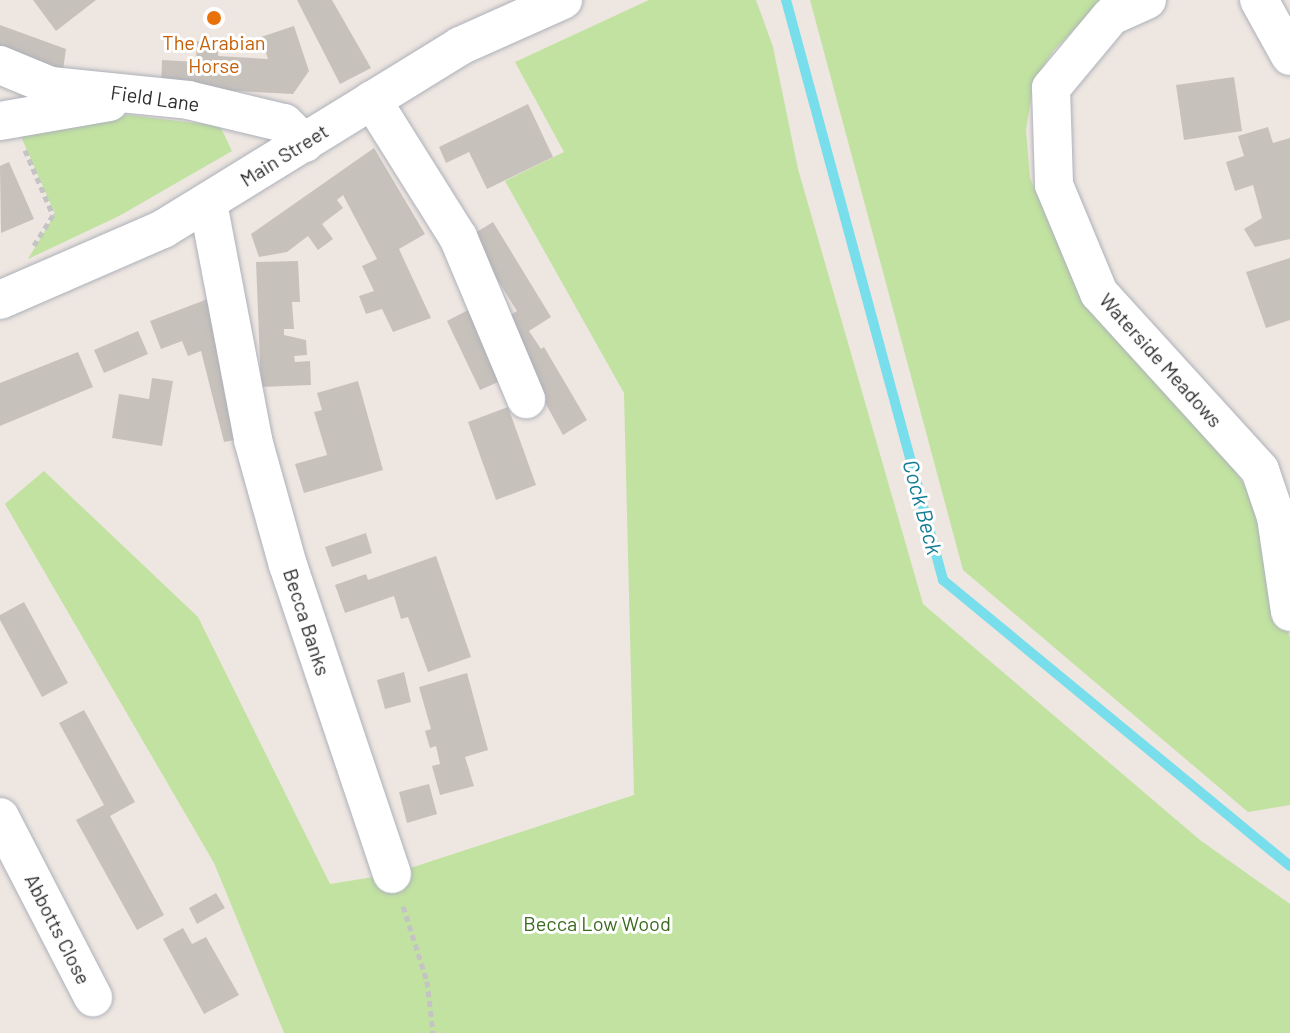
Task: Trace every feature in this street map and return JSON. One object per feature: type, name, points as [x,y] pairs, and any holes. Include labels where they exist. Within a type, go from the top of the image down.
[{"type":"street","name":"Main Street","points":[[0,300],[123,249],[208,203],[460,46],[563,0]]},
{"type":"street","name":"Waterside Meadows","points":[[1147,0],[1111,16],[1051,88],[1054,185],[1099,293],[1260,470],[1276,517],[1290,612]]},
{"type":"street","points":[[1259,0],[1290,56]]},
{"type":"street","name":"Field Lane","points":[[0,65],[51,86],[188,100],[284,123],[305,143]]},
{"type":"street","points":[[6,120],[139,95]]},
{"type":"street","points":[[372,100],[458,237],[489,301],[492,323],[526,399]]},
{"type":"street","name":"Becca Banks","points":[[208,203],[253,440],[288,565],[392,874]]},
{"type":"street","name":"Abbotts Close","points":[[0,817],[93,997]]},
{"type":"path","points":[[6,120],[53,215],[24,260],[35,284]]},
{"type":"path","points":[[392,874],[427,981],[433,1033]]},
{"type":"green space","name":"Becca Low Wood","points":[[649,0],[756,0],[773,47],[798,169],[923,604],[1200,840],[1290,904],[1290,1033],[284,1033],[214,863],[5,504],[44,471],[198,617],[330,884],[392,874],[634,795],[624,393],[505,181],[564,152],[515,62]]},
{"type":"green space","points":[[810,0],[1103,0],[1054,50],[1034,80],[1026,130],[1030,178],[1074,282],[1232,466],[1252,497],[1263,525],[1275,604],[1290,637],[1290,805],[1248,812],[963,570]]},
{"type":"green space","points":[[128,115],[220,126],[232,151],[119,216],[28,259],[55,214],[19,132]]},
{"type":"building","points":[[33,0],[96,0],[56,31]]},
{"type":"building","points":[[297,0],[332,0],[371,68],[340,84]]},
{"type":"building","points":[[0,25],[66,49],[62,77],[0,56]]},
{"type":"building","points":[[294,26],[309,71],[293,94],[161,87],[162,60],[196,62],[197,41],[219,42],[218,56],[268,59],[261,37]]},
{"type":"building","points":[[1234,77],[1242,131],[1184,140],[1176,85]]},
{"type":"building","points":[[528,104],[553,157],[487,189],[469,152],[446,163],[439,147]]},
{"type":"building","points":[[1268,127],[1273,143],[1290,138],[1290,239],[1255,247],[1244,229],[1262,218],[1253,185],[1235,191],[1226,162],[1244,156],[1238,136]]},
{"type":"building","points":[[374,148],[425,234],[399,249],[431,318],[393,332],[382,309],[366,314],[359,296],[374,291],[362,266],[377,259],[343,195],[337,200],[343,208],[322,224],[333,239],[318,250],[308,236],[287,252],[259,257],[251,234]]},
{"type":"building","points":[[9,162],[34,219],[1,233],[0,166]]},
{"type":"building","points":[[493,222],[551,317],[529,331],[541,349],[544,347],[587,420],[563,435],[500,321],[517,311],[470,236]]},
{"type":"building","points":[[1290,258],[1290,320],[1266,328],[1246,272]]},
{"type":"building","points":[[298,261],[300,302],[292,302],[294,329],[284,329],[284,335],[306,340],[307,355],[294,356],[295,362],[310,361],[311,385],[261,387],[256,262]]},
{"type":"building","points":[[213,297],[246,438],[224,442],[201,351],[188,356],[182,341],[161,349],[150,321]]},
{"type":"building","points":[[472,308],[505,379],[480,390],[447,321]]},
{"type":"building","points":[[138,331],[148,354],[104,373],[94,350]]},
{"type":"building","points":[[78,352],[93,387],[0,426],[0,383]]},
{"type":"building","points":[[152,378],[173,381],[162,446],[112,438],[119,394],[149,399]]},
{"type":"building","points":[[358,381],[383,470],[304,493],[295,464],[327,455],[314,412],[322,410],[317,393]]},
{"type":"building","points":[[508,407],[536,485],[496,500],[468,422]]},
{"type":"building","points":[[366,533],[372,553],[332,567],[325,547]]},
{"type":"building","points":[[436,556],[471,657],[428,672],[408,617],[401,619],[394,596],[345,613],[335,585],[366,574],[368,580]]},
{"type":"building","points":[[24,602],[68,683],[42,697],[0,620],[0,615]]},
{"type":"building","points":[[404,672],[411,702],[385,709],[377,680]]},
{"type":"building","points":[[467,673],[488,750],[465,757],[474,786],[440,795],[432,766],[440,764],[436,746],[430,748],[425,731],[431,729],[419,687]]},
{"type":"building","points":[[84,710],[135,802],[110,816],[164,915],[137,930],[76,820],[104,805],[59,723]]},
{"type":"building","points":[[429,784],[437,814],[407,823],[399,792]]},
{"type":"building","points":[[216,893],[225,908],[197,924],[189,908]]},
{"type":"building","points":[[183,928],[192,944],[206,937],[239,995],[204,1014],[163,939]]},
{"type":"waterway","name":"Cock Beck","points":[[786,0],[943,580],[1290,866]]},
{"type":"place","name":"The Arabian Horse","points":[[214,18]]}]
